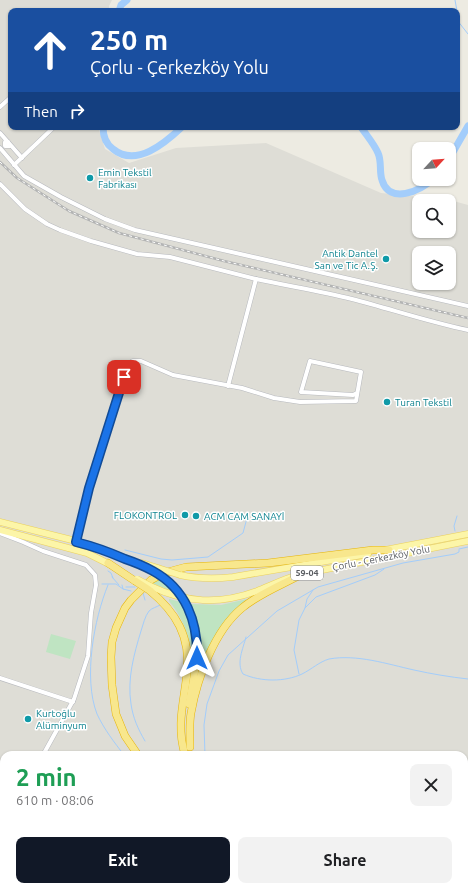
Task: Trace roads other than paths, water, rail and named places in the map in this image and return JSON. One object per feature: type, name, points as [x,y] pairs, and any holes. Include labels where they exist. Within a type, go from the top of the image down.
[{"type":"highway","points":[[135,751],[125,736],[115,708],[111,657],[112,642],[116,628],[125,608],[155,576],[186,567],[268,563],[373,550],[389,550]]},
{"type":"highway","points":[[114,554],[155,569],[177,591],[185,602],[194,622],[197,642],[197,658],[188,722],[191,751]]},
{"type":"highway","points":[[108,564],[150,588],[174,615],[183,633],[187,646],[188,662],[181,709],[180,729],[184,751]]},
{"type":"highway","points":[[190,747],[191,714],[195,697],[210,651],[223,629],[236,613],[253,600],[302,574]]},
{"type":"main road","points":[[0,518],[16,526]]},
{"type":"main road","points":[[0,522],[76,542],[114,554]]},
{"type":"main road","points":[[0,530],[87,553],[108,564]]},
{"type":"main road","name":"Çorlu - Çerkezköy Yolu","points":[[155,569],[202,578],[233,577],[389,550],[468,534]]},
{"type":"main road","name":"Çorlu - Çerkezköy Yolu","points":[[150,588],[189,600],[217,600],[245,595],[281,580],[302,574],[468,541]]},
{"type":"street","points":[[0,107],[8,99]]},
{"type":"street","points":[[14,165],[51,130]]},
{"type":"street","points":[[0,133],[8,142],[5,142],[4,146],[10,146],[22,158]]},
{"type":"street","points":[[0,148],[24,176],[105,219],[135,230],[468,306]]},
{"type":"street","points":[[0,184],[25,209],[47,224],[91,241],[137,254],[170,257],[256,279],[346,297],[437,324],[468,330]]},
{"type":"street","points":[[228,386],[256,279]]},
{"type":"street","points":[[76,542],[89,488],[128,364],[134,361],[141,361],[173,375],[228,386],[274,398],[300,402],[356,401],[361,372],[310,361],[301,392],[353,395],[357,393]]},
{"type":"street","points":[[0,533],[43,551],[86,564],[95,575],[96,585],[91,613],[88,656],[73,702],[45,751]]},
{"type":"street","points":[[0,678],[73,702]]},
{"type":"waterway","points":[[120,8],[121,5],[127,0]]},
{"type":"waterway","points":[[455,0],[456,8]]},
{"type":"waterway","points":[[460,24],[468,34]]},
{"type":"waterway","points":[[456,147],[468,126]]},
{"type":"waterway","points":[[103,130],[105,140],[108,145],[122,154],[131,156],[140,155],[150,151],[159,146],[179,130]]},
{"type":"waterway","points":[[363,130],[378,153],[382,180],[386,188],[391,192],[398,194],[413,191],[424,186]]},
{"type":"waterway","points":[[455,531],[454,526],[457,516]]},
{"type":"waterway","points":[[125,550],[161,559],[172,560],[208,557],[243,533],[247,518]]},
{"type":"waterway","points":[[459,549],[468,547]]},
{"type":"waterway","points":[[205,751],[204,725],[207,704],[219,671],[228,655],[277,611],[318,587],[403,563],[455,554],[459,552],[459,550]]},
{"type":"waterway","points":[[305,608],[316,597],[375,575],[384,569]]},
{"type":"waterway","points":[[108,571],[111,573],[113,578]]},
{"type":"waterway","points":[[112,577],[119,585]]},
{"type":"waterway","points":[[102,584],[116,584],[123,589]]},
{"type":"waterway","points":[[108,585],[98,614],[95,631],[92,649],[91,683],[93,700],[97,714],[121,751]]},
{"type":"waterway","points":[[122,585],[123,589],[131,591]]},
{"type":"waterway","points":[[126,587],[135,587]]},
{"type":"waterway","points":[[299,674],[294,650],[299,620],[305,608],[307,599],[313,590]]},
{"type":"waterway","points":[[143,593],[145,600]]},
{"type":"waterway","points":[[145,741],[136,723],[132,709],[130,685],[136,649],[145,618],[149,611],[160,605]]},
{"type":"waterway","points":[[246,637],[240,661],[241,670],[243,674],[250,677],[265,680],[281,680],[295,677],[329,659],[340,658],[372,660],[428,673],[468,679]]},
{"type":"railway","points":[[0,162],[17,178],[69,211],[119,233],[224,261],[468,318]]},
{"type":"place","name":"Emin Tekstil Fabrikası","points":[[90,178]]},
{"type":"place","name":"Antik Dantel San ve Tic A.Ş.","points":[[386,259]]},
{"type":"place","name":"Turan Tekstil","points":[[387,402]]},
{"type":"place","name":"FLOKONTROL","points":[[185,515]]},
{"type":"place","name":"ACM CAM SANAYİ","points":[[196,516]]},
{"type":"place","name":"Kurtoğlu Alüminyum","points":[[28,719]]}]
